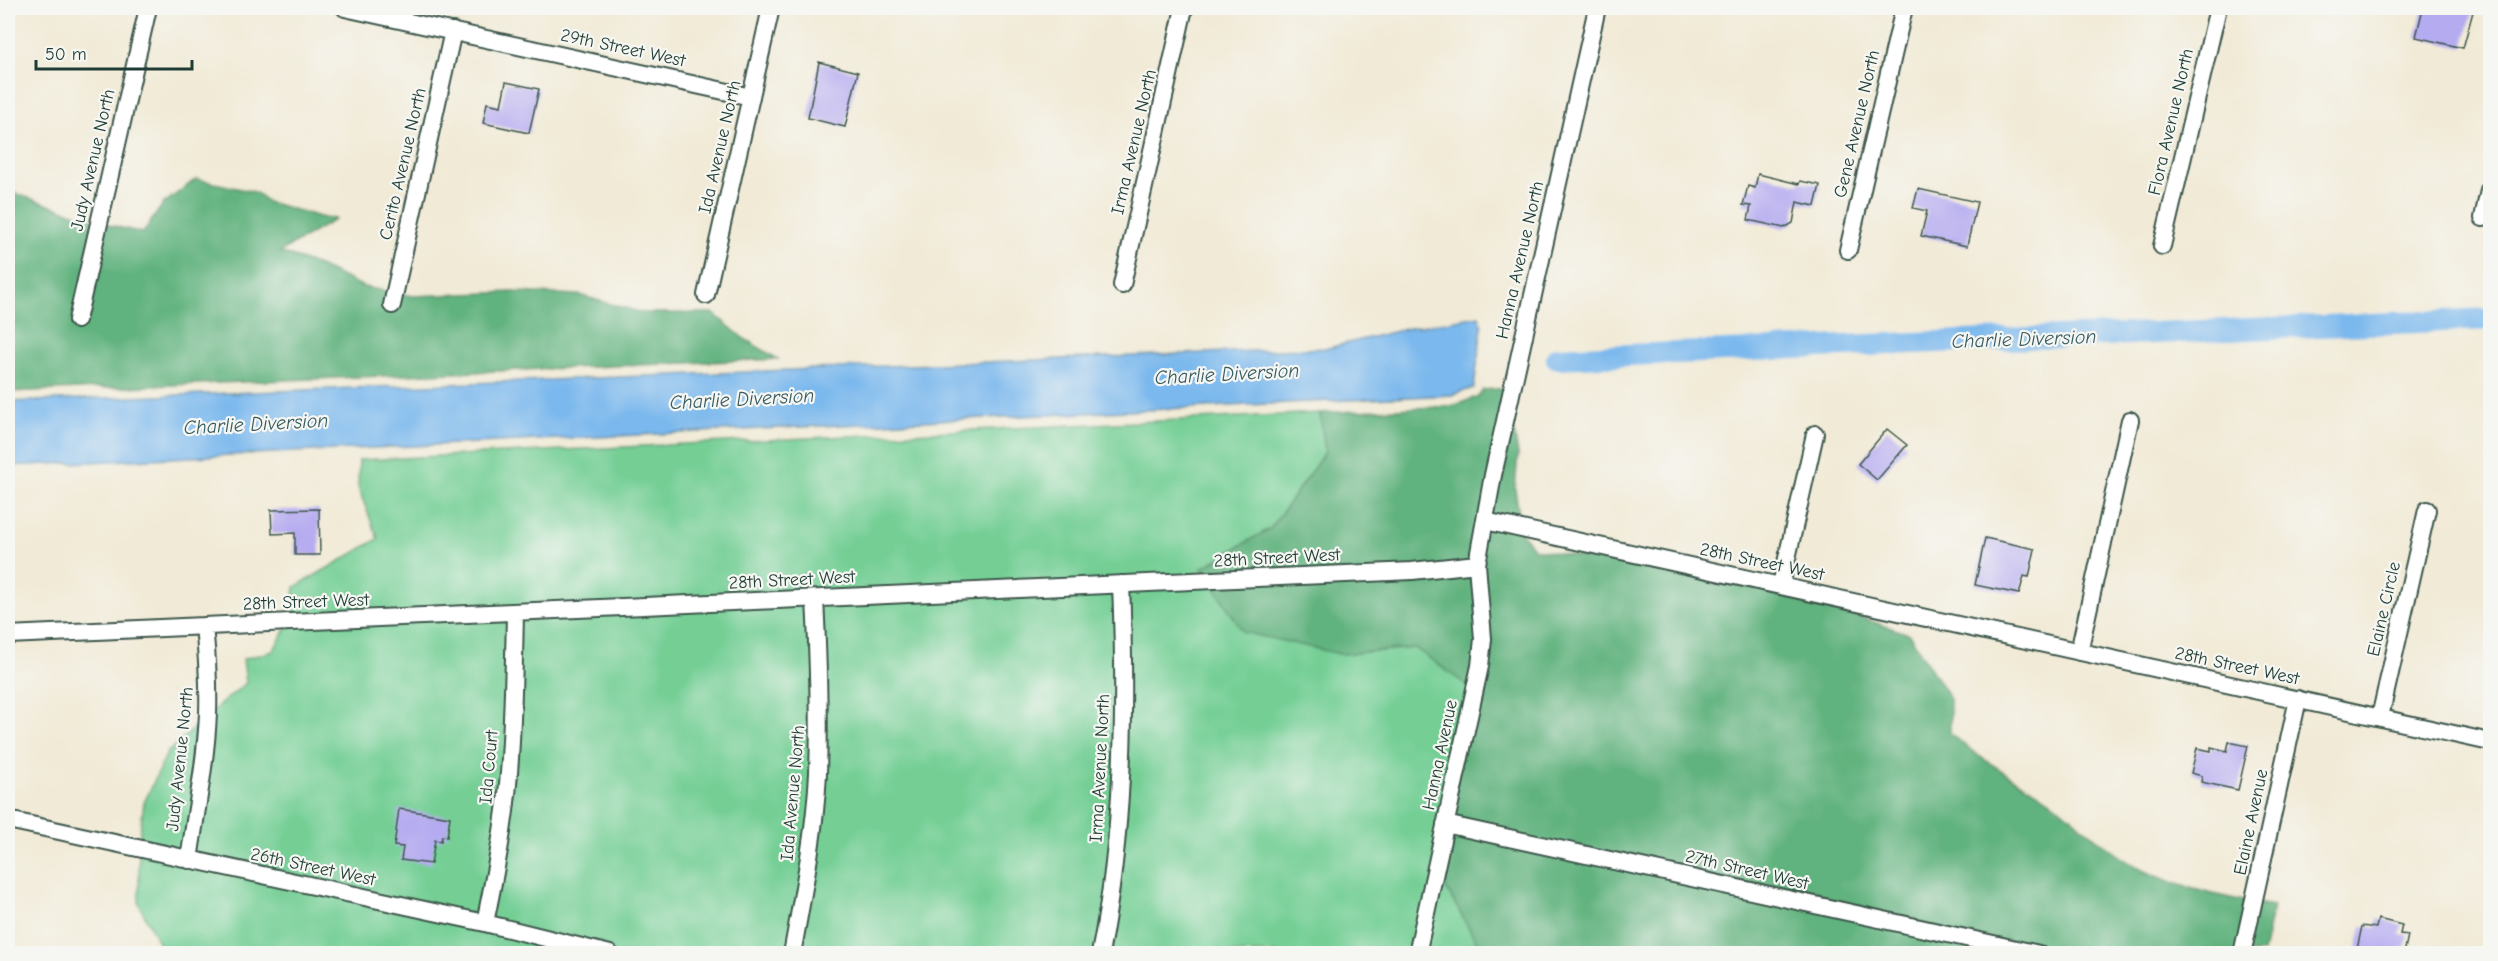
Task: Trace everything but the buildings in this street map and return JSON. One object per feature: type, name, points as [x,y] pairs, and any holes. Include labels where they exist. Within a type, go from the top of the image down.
[{"type":"street","name":"Judy Avenue North","points":[[77,320],[148,8]]},
{"type":"street","name":"29th Street West","points":[[345,8],[751,97]]},
{"type":"street","name":"Ida Avenue North","points":[[706,295],[771,8]]},
{"type":"street","name":"Irma Avenue North","points":[[1122,285],[1184,8]]},
{"type":"street","name":"Hanna Avenue North","points":[[1485,521],[1521,344],[1597,8]]},
{"type":"street","name":"Gene Avenue North","points":[[1848,250],[1904,8]]},
{"type":"street","name":"Flora Avenue North","points":[[2162,246],[2218,8]]},
{"type":"street","name":"Cerito Avenue North","points":[[392,305],[453,31]]},
{"type":"street","points":[[2483,218],[2490,186]]},
{"type":"street","points":[[2079,652],[2130,420]]},
{"type":"street","points":[[1781,585],[1815,434]]},
{"type":"street","name":"Elaine Circle","points":[[2380,717],[2427,510]]},
{"type":"street","points":[[1477,564],[1485,521]]},
{"type":"street","name":"28th Street West","points":[[1485,521],[2490,742]]},
{"type":"street","name":"28th Street West","points":[[8,635],[1412,571],[1477,564]]},
{"type":"street","name":"Hanna Avenue","points":[[1417,954],[1480,666],[1483,639],[1477,564]]},
{"type":"street","name":"Irma Avenue North","points":[[1100,954],[1113,866],[1121,767],[1124,701],[1121,584]]},
{"type":"street","name":"Ida Avenue North","points":[[792,954],[812,829],[818,773],[819,677],[815,599]]},
{"type":"street","name":"Ida Court","points":[[485,923],[499,854],[509,776],[515,613]]},
{"type":"street","name":"Judy Avenue North","points":[[189,860],[204,762],[208,715],[208,670],[204,626]]},
{"type":"street","name":"Elaine Avenue","points":[[2242,954],[2298,699]]},
{"type":"street","name":"26th Street West","points":[[8,820],[485,923],[591,952],[610,954]]},
{"type":"street","name":"27th Street West","points":[[1445,824],[2039,954]]},
{"type":"green space","points":[[196,179],[255,192],[268,202],[320,217],[336,219],[280,252],[319,266],[364,287],[412,296],[513,292],[579,295],[643,313],[713,313],[743,338],[778,359],[8,392],[8,191],[109,225],[143,233],[163,204]]},
{"type":"green space","points":[[1506,388],[1518,454],[1515,489],[1522,534],[1534,549],[1744,583],[1836,609],[1909,634],[1950,699],[1950,733],[1961,743],[2048,799],[2130,863],[2181,885],[2238,900],[2273,906],[2263,953],[1483,953],[1445,886],[1451,818],[1471,688],[1415,648],[1340,654],[1243,632],[1202,568],[1271,528],[1325,452],[1320,413],[1452,406],[1477,397],[1483,390]]},
{"type":"green space","points":[[1320,413],[1325,452],[1271,528],[1202,568],[1340,654],[1415,648],[1471,688],[1445,886],[1483,953],[164,954],[139,904],[139,838],[144,803],[167,753],[246,683],[243,659],[273,651],[291,621],[295,587],[378,539],[358,487],[359,460]]},
{"type":"water","points":[[1479,316],[1482,327],[1474,388],[1452,395],[8,466],[8,402],[1328,348],[1409,328]]},
{"type":"waterway","name":"Charlie Diversion","points":[[1557,358],[2490,319]]}]
